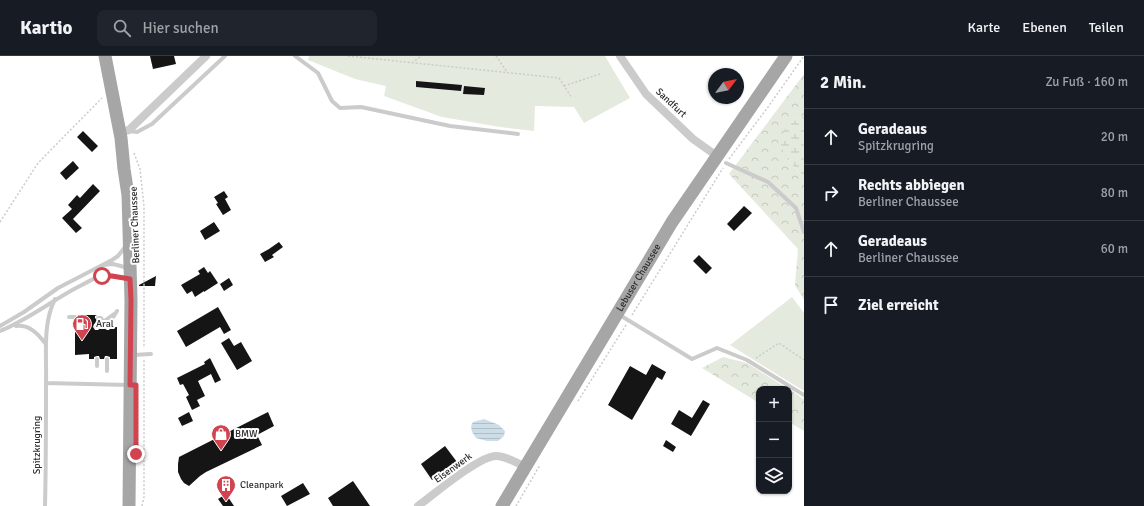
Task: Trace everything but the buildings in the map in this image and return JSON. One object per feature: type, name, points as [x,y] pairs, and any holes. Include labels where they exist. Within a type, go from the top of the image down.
[{"type":"main road","name":"Berliner Chaussee","points":[[105,56],[132,168],[136,195],[132,274]]},
{"type":"main road","name":"Lebuser Chaussee","points":[[502,506],[525,466],[623,317],[672,222],[722,159],[786,56]]},
{"type":"main road","name":"Berliner Chaussee","points":[[124,133],[124,169],[128,195],[132,274],[135,506]]},
{"type":"main road","name":"Berliner Chaussee","points":[[130,506],[133,385]]},
{"type":"street","points":[[124,133],[206,56]]},
{"type":"street","name":"Sandfurt","points":[[620,56],[646,94],[693,138],[722,159]]},
{"type":"street","name":"Eisenwerk","points":[[418,506],[482,459],[495,456],[506,458],[525,466]]},
{"type":"lane","points":[[124,133],[137,132],[152,124],[225,56]]},
{"type":"lane","points":[[295,56],[318,73],[332,101],[340,108],[360,108],[450,126],[518,134]]},
{"type":"lane","points":[[722,159],[768,182],[796,208],[804,232]]},
{"type":"lane","points":[[0,326],[24,312],[58,288],[103,266],[118,256],[130,238]]},
{"type":"lane","points":[[103,266],[113,264],[132,274]]},
{"type":"lane","points":[[0,331],[27,318],[55,299],[93,279],[102,276],[132,274]]},
{"type":"lane","name":"Spitzkrugring","points":[[45,506],[45,343],[50,309],[55,299]]},
{"type":"lane","points":[[96,327],[103,322],[117,311],[107,327],[103,322],[101,318],[98,318]]},
{"type":"lane","points":[[69,317],[75,317]]},
{"type":"lane","points":[[623,317],[692,359],[717,348],[751,362],[804,395]]},
{"type":"lane","points":[[12,326],[21,325],[32,329],[45,343]]},
{"type":"lane","points":[[133,354],[151,354]]},
{"type":"lane","points":[[97,359],[97,366]]},
{"type":"lane","points":[[107,359],[107,371]]},
{"type":"lane","points":[[46,383],[133,385]]},
{"type":"path","points":[[348,56],[559,78],[572,98]]},
{"type":"path","points":[[412,63],[420,56]]},
{"type":"path","points":[[496,56],[508,72]]},
{"type":"path","points":[[578,401],[623,317],[722,159],[745,138],[804,56]]},
{"type":"path","points":[[564,86],[600,74]]},
{"type":"path","points":[[0,222],[38,162],[102,98]]},
{"type":"path","points":[[751,362],[779,343],[804,360]]},
{"type":"path","points":[[516,506],[543,460]]},
{"type":"green space","points":[[309,56],[605,56],[630,98],[584,123],[574,107],[535,106],[534,131],[500,127],[442,117],[384,96],[386,86],[355,79],[308,60]]},
{"type":"green space","points":[[804,74],[804,116],[788,124],[787,159],[804,178],[804,300],[795,285],[798,249],[729,174]]},
{"type":"green space","points":[[804,116],[804,178],[787,159],[779,140],[788,124]]},
{"type":"green space","points":[[792,297],[804,313],[804,391],[730,345]]},
{"type":"green space","points":[[723,357],[747,363],[783,386],[756,386],[756,401],[702,368]]},
{"type":"green space","points":[[792,391],[804,399],[804,431],[792,424]]},
{"type":"water","points":[[484,419],[499,425],[505,431],[504,436],[498,441],[487,441],[476,438],[472,432],[471,426],[473,422]]},
{"type":"place","name":"Aral","points":[[82,341]]},
{"type":"place","name":"BMW","points":[[221,451]]},
{"type":"place","name":"Cleanpark","points":[[226,502]]},
{"type":"route","points":[[102,276],[130,279],[130,385],[136,385],[136,454]]}]
